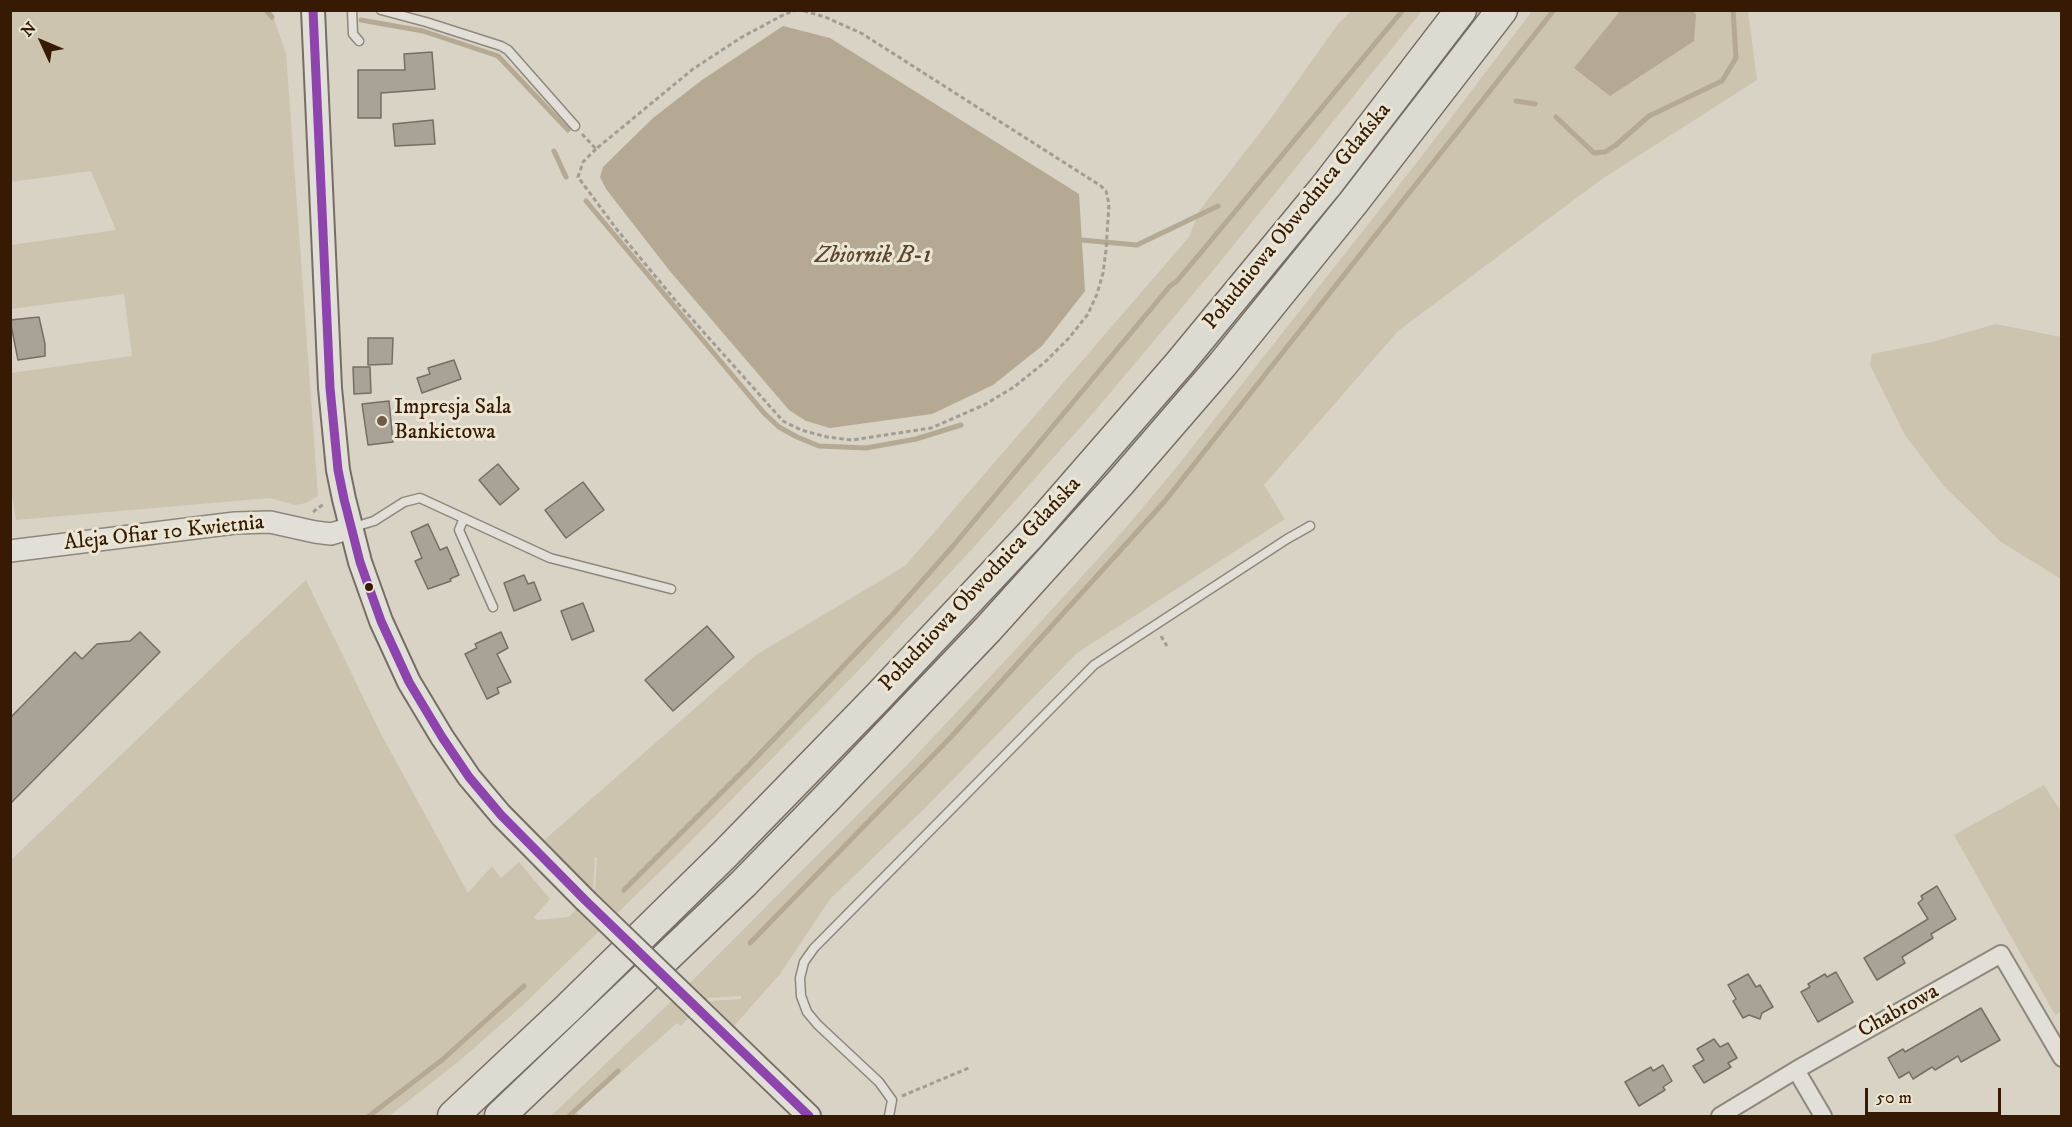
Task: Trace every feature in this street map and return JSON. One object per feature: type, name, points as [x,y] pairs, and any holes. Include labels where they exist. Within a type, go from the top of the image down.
[{"type":"highway","name":"Południowa Obwodnica Gdańska","points":[[453,1116],[567,1009],[724,855],[877,698],[1030,534],[1187,356],[1326,186],[1461,10]]},
{"type":"highway","name":"Południowa Obwodnica Gdańska","points":[[500,1116],[743,884],[1004,612],[1120,483],[1222,364],[1346,211],[1502,10]]},
{"type":"main road","points":[[313,10],[330,388],[338,470],[351,528],[381,621],[409,682],[442,737],[469,777],[501,815],[585,900],[809,1116]]},
{"type":"street","name":"Aleja Ofiar 10 Kwietnia","points":[[10,551],[235,523],[270,522],[332,534],[351,528]]},
{"type":"street","name":"Chabrowa","points":[[1720,1116],[1796,1070],[2001,954],[2061,1059]]},
{"type":"street","points":[[1796,1070],[1823,1116]]},
{"type":"lane","points":[[352,10],[353,34],[359,41]]},
{"type":"lane","points":[[381,10],[426,22],[508,50],[575,126]]},
{"type":"lane","points":[[351,528],[374,521],[404,502],[420,498],[550,558],[671,589]]},
{"type":"lane","points":[[464,518],[459,530],[493,607]]},
{"type":"lane","points":[[889,1116],[892,1100],[879,1082],[807,1012],[801,996],[800,978],[804,962],[814,948],[1094,664],[1310,526]]},
{"type":"path","points":[[799,10],[825,17],[861,33],[1101,186],[1106,191],[1109,204],[1103,273],[1088,314],[1069,338],[1046,362],[1014,387],[984,405],[931,428],[852,440],[827,437],[801,430],[783,421],[675,300],[618,231],[578,177],[584,162],[596,149],[693,69],[742,37],[785,14],[799,10]]},
{"type":"path","points":[[575,126],[596,149]]},
{"type":"path","points":[[892,1100],[971,1067]]},
{"type":"shaded area","points":[[11,10],[271,11],[286,53],[318,496],[306,503],[295,505],[270,498],[16,520],[10,481],[11,373],[132,356],[124,294],[11,309],[11,245],[116,230],[91,171],[11,182]]},
{"type":"shaded area","points":[[1351,11],[1422,11],[1211,273],[1094,412],[973,548],[857,672],[679,853],[522,1006],[458,1062],[389,1116],[11,1116],[11,860],[306,580],[381,734],[468,893],[492,866],[501,878],[519,862],[550,899],[534,917],[537,920],[569,917],[595,889],[597,857],[595,857],[593,890],[542,842],[756,655],[905,566],[1189,237],[1199,211],[1269,121],[1338,24]]},
{"type":"shaded area","points":[[1474,11],[1490,11],[1189,387],[883,726],[486,1116],[468,1116],[713,881]]},
{"type":"shaded area","points":[[1532,11],[1748,11],[1757,80],[1602,179],[1398,331],[1264,485],[1285,519],[1077,653],[925,808],[830,899],[780,974],[734,1026],[709,1001],[741,999],[741,996],[708,998],[681,1026],[677,1023],[576,1112],[580,1116],[551,1116],[682,991],[907,765],[1123,531],[1175,469],[1422,156]]},
{"type":"shaded area","points":[[1996,324],[2061,337],[2061,579],[2001,542],[1943,485],[1905,435],[1870,365],[1872,354],[1932,342]]},
{"type":"shaded area","points":[[2044,785],[2062,813],[2062,1011],[2055,1015],[1954,835]]},
{"type":"water","points":[[1620,11],[1693,11],[1696,14],[1694,41],[1610,96],[1574,68]]},
{"type":"water","name":"Zbiornik B-1","points":[[783,26],[830,38],[1079,194],[1085,291],[1042,346],[993,385],[932,414],[830,428],[806,421],[789,410],[669,270],[606,189],[600,177],[603,167],[653,118],[702,80]]},
{"type":"building","points":[[432,52],[435,89],[381,93],[381,118],[358,118],[358,70],[405,70],[404,54]]},
{"type":"building","points":[[433,120],[435,144],[395,146],[393,124]]},
{"type":"building","points":[[39,317],[45,344],[45,356],[18,360],[10,320]]},
{"type":"building","points":[[368,338],[393,338],[392,364],[368,365]]},
{"type":"building","points":[[454,360],[461,379],[422,393],[417,378],[430,374],[428,368]]},
{"type":"building","points":[[353,367],[370,367],[371,393],[354,394]]},
{"type":"building","name":"Impresja Sala Bankietowa","points":[[389,401],[393,442],[368,445],[362,404]]},
{"type":"building","points":[[498,464],[519,489],[500,505],[479,480]]},
{"type":"building","points":[[583,482],[604,510],[566,538],[545,510]]},
{"type":"building","points":[[428,524],[440,550],[447,547],[459,575],[450,579],[451,581],[428,589],[415,561],[422,558],[411,532]]},
{"type":"building","points":[[524,575],[528,584],[534,582],[541,600],[514,611],[504,583]]},
{"type":"building","points":[[583,603],[594,631],[572,640],[561,611]]},
{"type":"building","points":[[707,626],[734,657],[673,711],[645,680]]},
{"type":"building","points":[[140,632],[160,652],[10,804],[10,718],[75,652],[82,659],[97,644],[130,641]]},
{"type":"building","points":[[501,632],[508,648],[497,654],[511,682],[497,688],[499,693],[487,699],[465,654],[477,648],[475,644]]},
{"type":"building","points":[[1937,886],[1956,919],[1931,934],[1933,938],[1902,957],[1905,963],[1877,980],[1864,958],[1928,919],[1918,903],[1923,899],[1921,896]]},
{"type":"building","points":[[1836,972],[1853,1002],[1818,1022],[1801,992],[1810,987],[1808,984],[1825,974],[1827,977]]},
{"type":"building","points":[[1748,974],[1756,987],[1760,985],[1773,1007],[1762,1013],[1760,1019],[1749,1015],[1743,1018],[1733,1001],[1736,999],[1728,985]]},
{"type":"building","points":[[1981,1008],[2000,1040],[1961,1062],[1958,1056],[1935,1070],[1932,1067],[1913,1079],[1909,1072],[1899,1078],[1888,1058],[1903,1049],[1905,1052]]},
{"type":"building","points":[[1714,1039],[1720,1047],[1728,1043],[1737,1058],[1728,1063],[1731,1067],[1704,1083],[1693,1066],[1704,1060],[1697,1049]]},
{"type":"building","points":[[1663,1065],[1672,1081],[1663,1087],[1665,1090],[1639,1106],[1625,1082],[1651,1067],[1653,1071]]},
{"type":"waterway","points":[[266,10],[272,17]]},
{"type":"waterway","points":[[624,890],[750,764],[893,614],[953,546],[1170,286],[1177,281],[1403,10]]},
{"type":"waterway","points":[[750,943],[951,737],[1165,501],[1554,10]]},
{"type":"waterway","points":[[1556,117],[1594,153],[1605,152],[1649,116],[1722,81],[1736,58],[1733,10]]},
{"type":"waterway","points":[[361,20],[423,31],[498,56],[568,130]]},
{"type":"waterway","points":[[1516,101],[1535,104]]},
{"type":"waterway","points":[[554,151],[566,177]]},
{"type":"waterway","points":[[586,201],[764,413],[779,427],[819,446],[866,448],[916,439],[961,425]]},
{"type":"waterway","points":[[1081,240],[1137,245],[1218,206]]},
{"type":"waterway","points":[[369,1116],[442,1060],[524,986]]},
{"type":"waterway","points":[[569,1116],[618,1071]]},
{"type":"transit line","points":[[313,10],[330,388],[338,470],[360,562],[381,621],[409,682],[442,737],[469,777],[501,815],[585,900],[809,1116]]},
{"type":"place","name":"Impresja Sala Bankietowa","points":[[382,421]]}]
